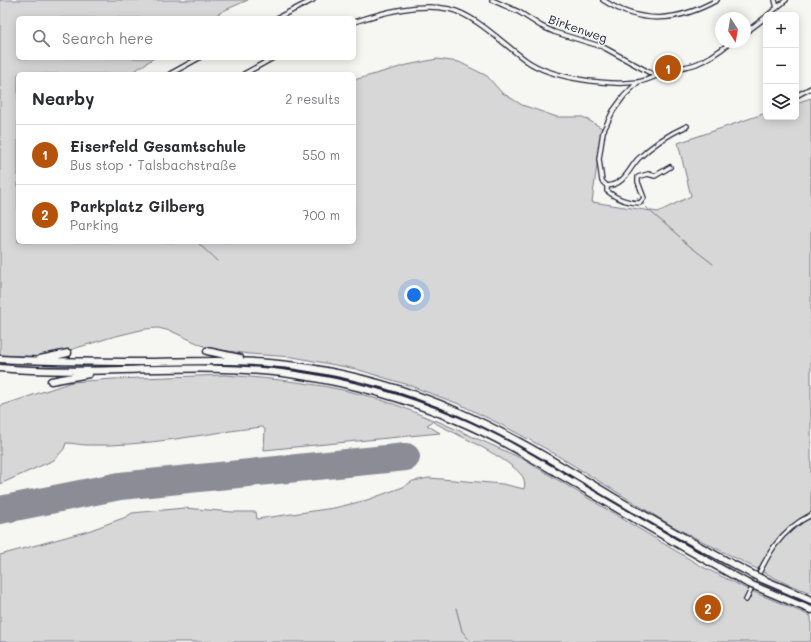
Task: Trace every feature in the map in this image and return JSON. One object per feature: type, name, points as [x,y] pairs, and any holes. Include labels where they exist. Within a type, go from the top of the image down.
[{"type":"highway","points":[[207,351],[255,361],[295,366],[350,376],[418,396],[458,411],[544,455],[686,539],[762,579],[811,600]]},
{"type":"highway","points":[[30,361],[68,353]]},
{"type":"highway","points":[[0,359],[112,362],[218,360],[255,361]]},
{"type":"highway","points":[[0,368],[28,370],[112,371],[217,369],[294,374],[348,384],[455,419],[514,448],[681,547],[747,583],[811,610]]},
{"type":"highway","points":[[51,381],[86,374],[112,371]]},
{"type":"street","points":[[281,16],[313,0]]},
{"type":"street","name":"Birkenweg","points":[[492,0],[519,12],[541,26],[554,32],[603,47],[656,76]]},
{"type":"street","points":[[603,0],[630,14],[663,18],[677,16],[693,11],[716,0]]},
{"type":"street","points":[[775,0],[777,8]]},
{"type":"street","points":[[772,12],[786,0]]},
{"type":"street","points":[[356,21],[371,16],[420,7],[431,6],[451,10],[466,16],[496,36],[527,61],[545,70],[563,76],[600,82],[638,82],[705,60],[723,48]]},
{"type":"street","points":[[751,28],[763,19]]},
{"type":"street","points":[[174,72],[195,60]]},
{"type":"street","points":[[248,72],[269,60]]},
{"type":"street","points":[[638,82],[624,96],[613,111],[603,132],[599,159],[602,181],[606,186],[607,191],[614,196],[626,201],[640,203],[644,198],[639,186],[638,177],[648,174],[655,176],[670,167]]},
{"type":"street","points":[[799,94],[811,88]]},
{"type":"street","points":[[606,186],[612,185],[626,176],[637,160],[657,143],[687,126]]},
{"type":"street","points":[[746,600],[766,558],[776,544],[789,529],[799,521],[811,515]]},
{"type":"shaded area","points":[[0,0],[248,0],[215,16],[16,16],[16,60],[151,60],[133,72],[16,72],[16,244],[356,244],[356,79],[407,65],[437,59],[459,62],[487,76],[501,92],[522,105],[557,117],[583,117],[602,128],[592,202],[658,212],[691,196],[678,143],[763,114],[763,120],[799,120],[799,102],[811,98],[811,593],[787,584],[672,526],[550,451],[504,426],[459,404],[408,385],[356,369],[293,357],[249,354],[208,348],[171,331],[158,328],[145,329],[112,337],[47,357],[0,355]]},
{"type":"shaded area","points":[[225,375],[304,383],[362,394],[394,404],[433,420],[427,425],[440,433],[264,450],[265,429],[262,427],[131,444],[87,445],[66,443],[64,449],[54,460],[0,484],[0,406],[72,382]]},
{"type":"shaded area","points":[[435,420],[523,459],[701,566],[749,590],[811,616],[811,642],[0,642],[0,555],[88,531],[126,517],[132,513],[184,508],[233,512],[256,512],[257,519],[334,508],[367,500],[403,487],[413,481],[429,478],[503,484],[524,489],[525,483],[523,477],[507,462],[433,422]]},
{"type":"waterway","points":[[642,203],[680,237]]},
{"type":"waterway","points":[[682,240],[713,264]]},
{"type":"waterway","points":[[199,244],[217,261]]},
{"type":"waterway","points":[[456,608],[462,631],[471,642]]},
{"type":"runway","points":[[0,510],[120,486],[406,457]]},
{"type":"place","name":"Eiserfeld Gesamtschule","points":[[668,68]]},
{"type":"place","name":"Parkplatz Gilberg","points":[[708,608]]}]
